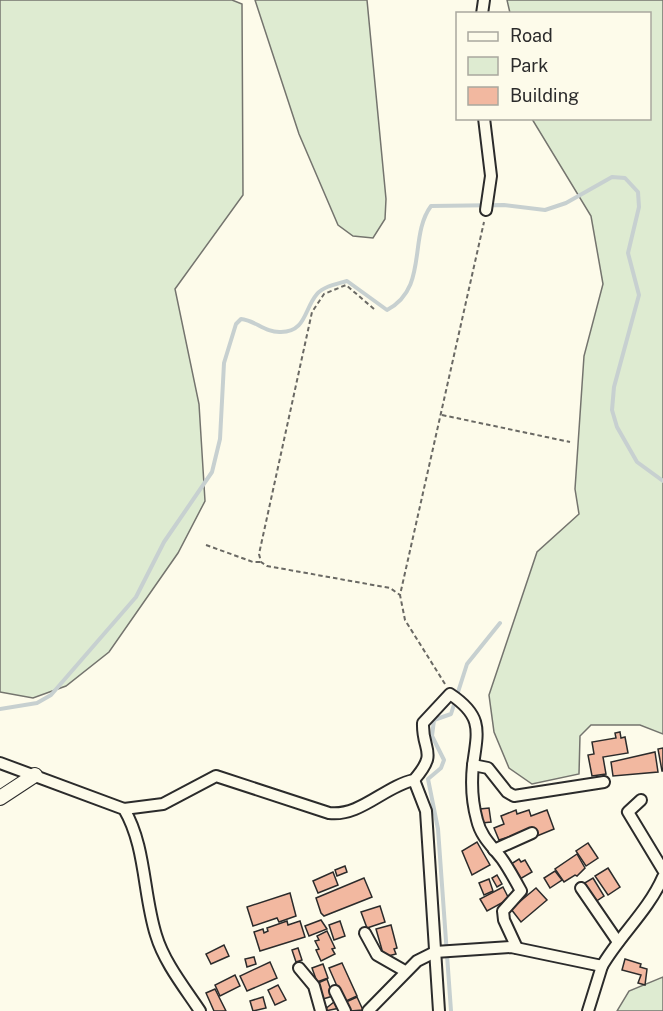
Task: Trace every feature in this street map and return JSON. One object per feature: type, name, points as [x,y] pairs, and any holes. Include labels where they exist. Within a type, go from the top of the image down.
[{"type":"street","points":[[484,120],[491,176],[487,207]]},
{"type":"street","points":[[0,763],[124,809],[163,804],[216,776],[338,814],[347,813],[403,782],[414,780],[428,762],[429,751],[423,723],[455,697],[478,726],[479,739],[474,765],[472,799],[478,824],[486,842],[494,850],[521,891],[503,910],[504,920],[517,948]]},
{"type":"street","points":[[474,765],[488,768],[507,792],[514,796],[604,782]]},
{"type":"street","points":[[0,798],[35,775]]},
{"type":"street","points":[[414,780],[426,811],[443,951],[439,1011]]},
{"type":"street","points":[[641,801],[628,812],[663,870]]},
{"type":"street","points":[[124,809],[135,836],[156,936],[166,959],[200,1011]]},
{"type":"street","points":[[494,850],[532,833]]},
{"type":"street","points":[[588,1011],[602,966],[640,915],[663,878]]},
{"type":"street","points":[[580,888],[618,942]]},
{"type":"street","points":[[366,933],[377,955],[405,971]]},
{"type":"street","points":[[368,1011],[417,961],[443,951],[517,948],[602,966]]},
{"type":"street","points":[[299,968],[314,986],[321,1011]]},
{"type":"street","points":[[335,991],[345,1011]]},
{"type":"path","points":[[455,697],[405,620],[400,595],[487,207]]},
{"type":"path","points":[[261,562],[259,554],[312,312],[324,294],[346,285],[374,309]]},
{"type":"path","points":[[442,415],[570,442]]},
{"type":"path","points":[[206,545],[253,562],[261,562],[267,566],[390,588],[400,595]]},
{"type":"green space","points":[[0,0],[232,0],[242,4],[243,195],[175,289],[199,404],[205,501],[178,553],[109,652],[66,686],[33,698],[0,692]]},
{"type":"green space","points":[[255,0],[367,0],[386,199],[385,219],[373,238],[353,236],[338,225],[299,134]]},
{"type":"green space","points":[[507,0],[663,0],[663,734],[640,725],[591,725],[580,736],[579,774],[532,784],[509,768],[494,732],[489,695],[537,552],[579,514],[575,489],[584,356],[603,284],[591,216],[533,120],[651,120],[651,12],[510,12]]},
{"type":"green space","points":[[663,977],[663,1011],[617,1011],[629,991]]},
{"type":"building","points":[[620,732],[621,738],[625,737],[628,753],[603,757],[606,774],[592,776],[588,755],[594,754],[592,742],[616,738],[615,733]]},
{"type":"building","points":[[663,748],[663,771],[662,771],[658,749]]},
{"type":"building","points":[[655,752],[658,772],[613,776],[611,762]]},
{"type":"building","points":[[489,808],[491,822],[482,823],[480,809]]},
{"type":"building","points":[[516,810],[517,814],[529,810],[531,816],[547,810],[554,829],[537,836],[534,829],[499,840],[494,828],[504,824],[501,816]]},
{"type":"building","points":[[477,842],[490,865],[472,875],[462,851]]},
{"type":"building","points":[[588,843],[598,858],[586,866],[576,851]]},
{"type":"building","points":[[577,854],[585,868],[577,876],[564,882],[555,869]]},
{"type":"building","points":[[519,859],[521,862],[525,860],[532,872],[520,879],[511,864]]},
{"type":"building","points":[[345,866],[347,872],[337,876],[335,870]]},
{"type":"building","points":[[608,868],[620,887],[608,895],[595,876]]},
{"type":"building","points":[[555,871],[562,880],[550,888],[544,878]]},
{"type":"building","points":[[333,872],[338,885],[318,893],[313,881]]},
{"type":"building","points":[[497,875],[502,884],[497,887],[492,878]]},
{"type":"building","points":[[364,878],[372,897],[324,916],[321,913],[316,898]]},
{"type":"building","points":[[593,878],[604,896],[595,902],[583,884]]},
{"type":"building","points":[[489,879],[493,891],[484,895],[479,883]]},
{"type":"building","points":[[503,887],[509,899],[487,911],[480,899]]},
{"type":"building","points":[[536,888],[547,900],[521,922],[511,909]]},
{"type":"building","points":[[290,893],[296,916],[279,922],[277,918],[253,926],[247,907]]},
{"type":"building","points":[[380,906],[385,922],[367,928],[361,912]]},
{"type":"building","points":[[321,920],[327,929],[309,936],[305,926]]},
{"type":"building","points":[[287,921],[288,925],[300,921],[305,937],[260,951],[254,932],[263,929],[264,933],[268,931],[267,928]]},
{"type":"building","points":[[340,921],[345,936],[334,940],[329,925]]},
{"type":"building","points":[[391,925],[397,948],[394,949],[396,954],[384,957],[376,929]]},
{"type":"building","points":[[327,931],[335,948],[332,949],[335,954],[321,961],[315,941],[319,940],[317,936]]},
{"type":"building","points":[[224,945],[229,956],[211,964],[206,954]]},
{"type":"building","points":[[298,948],[302,960],[296,962],[292,950]]},
{"type":"building","points":[[254,957],[256,964],[247,967],[245,959]]},
{"type":"building","points":[[625,959],[641,964],[640,967],[647,969],[645,985],[638,983],[641,975],[622,970]]},
{"type":"building","points":[[270,962],[277,978],[247,991],[240,976]]},
{"type":"building","points":[[342,963],[357,996],[344,1002],[329,968]]},
{"type":"building","points":[[323,964],[328,978],[317,982],[312,968]]},
{"type":"building","points":[[235,975],[240,986],[220,996],[215,985]]},
{"type":"building","points":[[327,979],[333,996],[323,999],[318,983]]},
{"type":"building","points":[[278,985],[286,1000],[275,1005],[268,990]]},
{"type":"building","points":[[215,989],[226,1011],[214,1011],[206,993]]},
{"type":"building","points":[[263,997],[266,1008],[253,1011],[250,1001]]},
{"type":"building","points":[[357,997],[363,1010],[350,1011],[346,1002]]},
{"type":"building","points":[[334,1002],[340,1008],[324,1010]]},
{"type":"waterway","points":[[0,709],[37,703],[51,695],[136,597],[164,542],[212,472],[220,439],[224,363],[236,324],[241,319],[270,331],[289,331],[304,319],[320,291],[347,281],[387,310],[400,300],[408,289],[413,276],[420,232],[431,206],[504,205],[545,210],[566,203],[612,177],[625,178],[638,192],[639,207],[628,253],[639,295],[614,387],[612,410],[617,427],[637,462],[663,481]]},
{"type":"waterway","points":[[451,1011],[438,829],[428,779],[441,768],[444,760],[432,736],[434,720],[451,714],[467,664],[500,623]]}]
